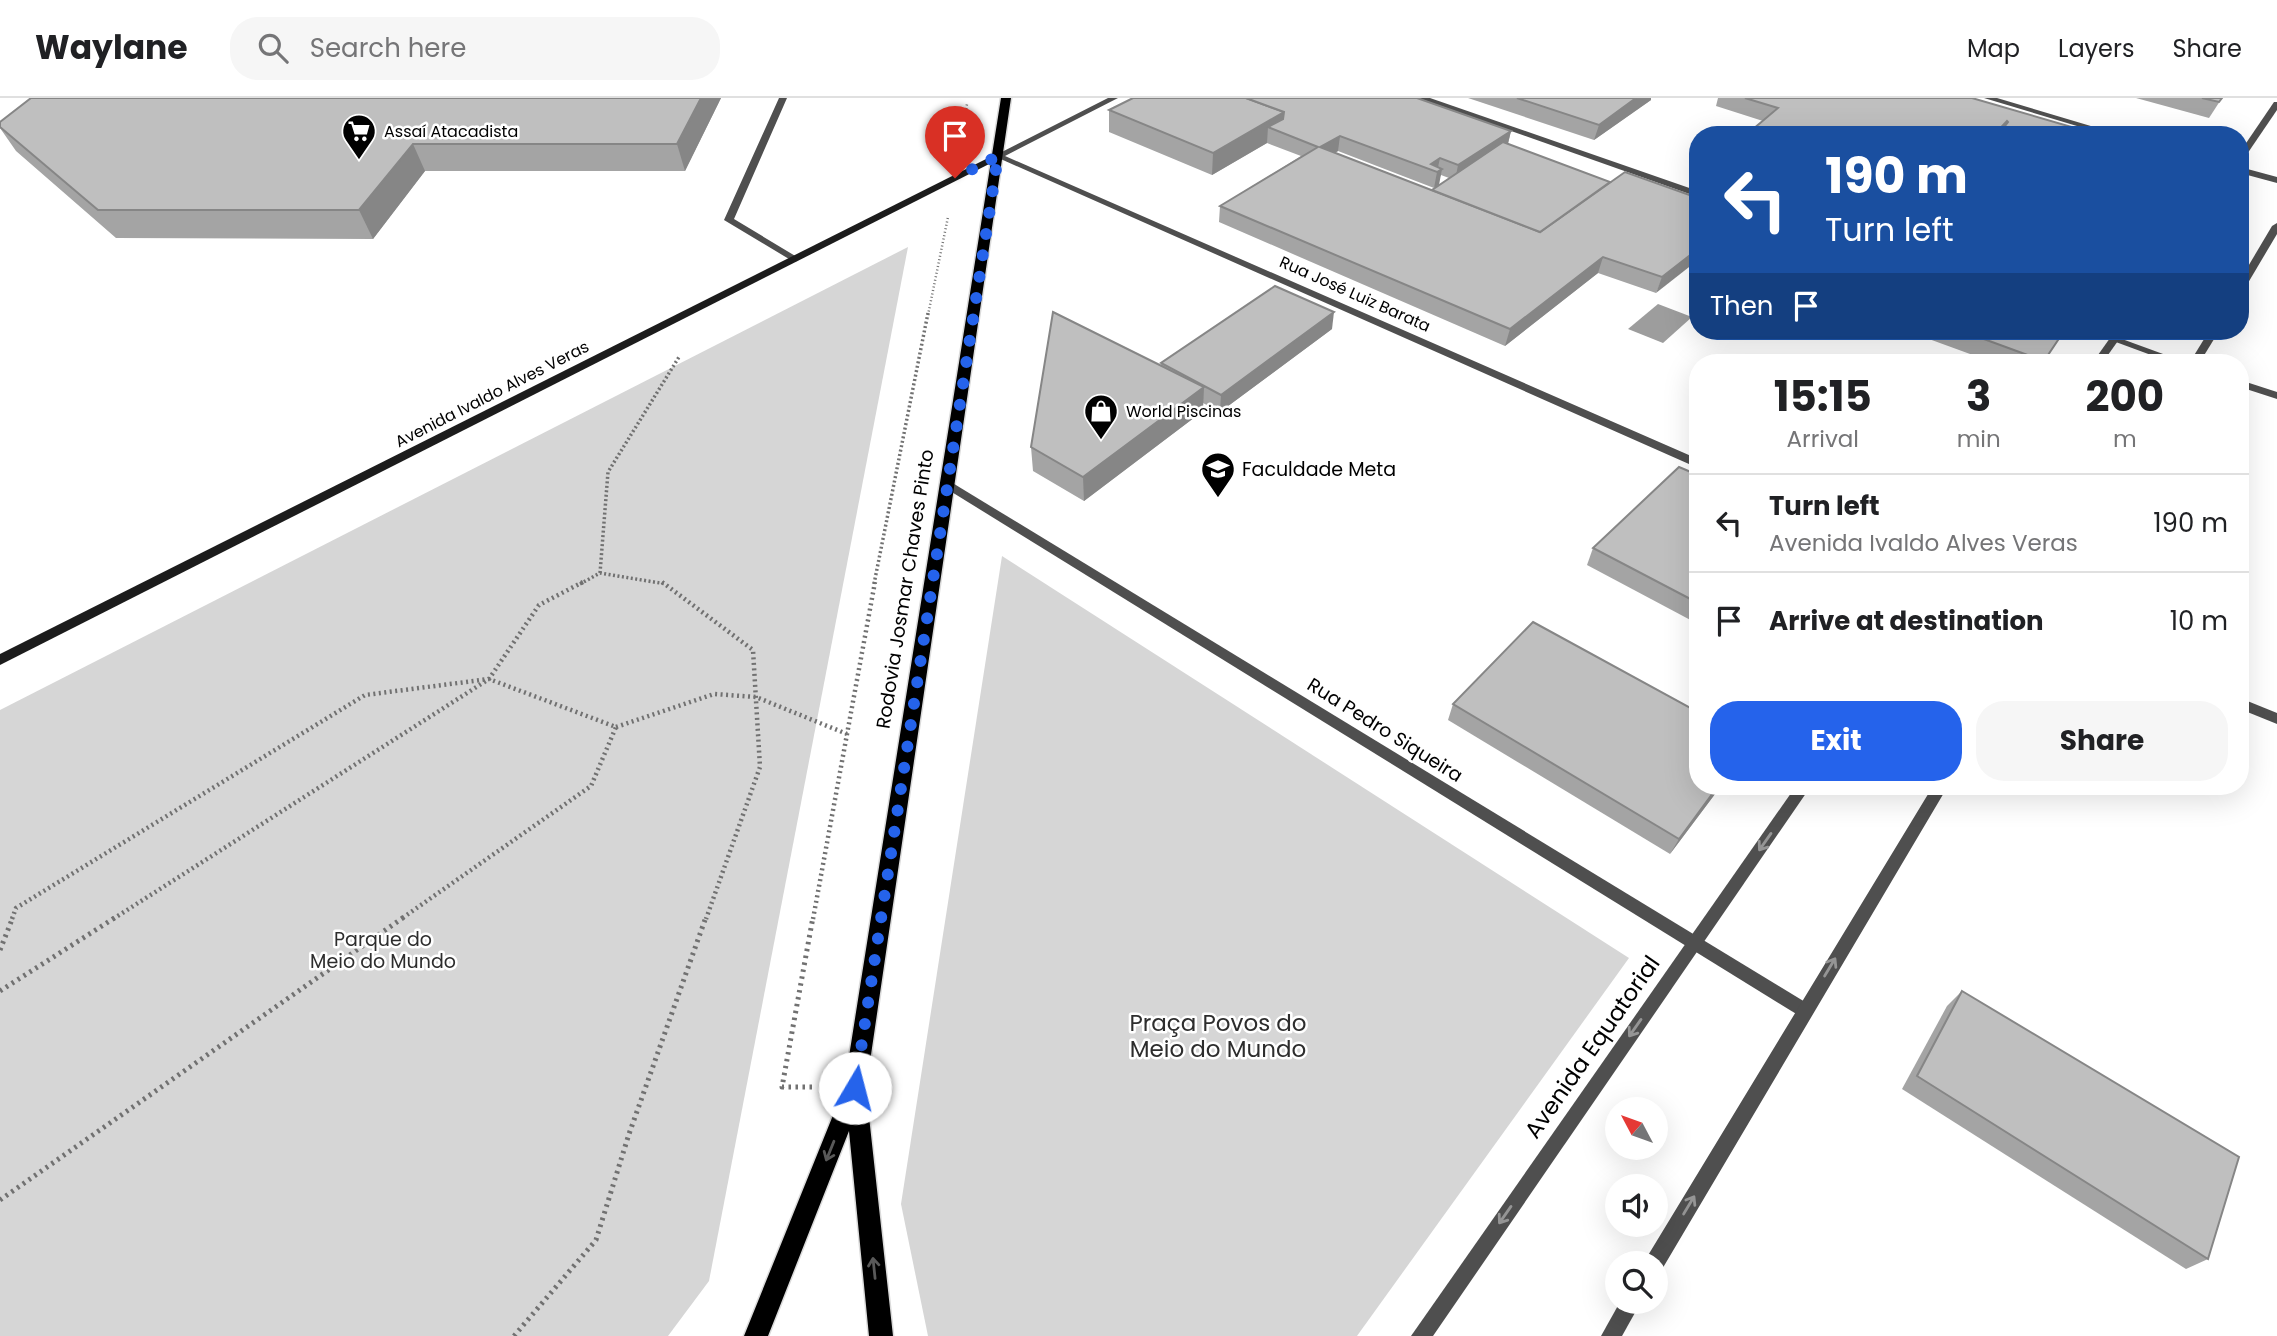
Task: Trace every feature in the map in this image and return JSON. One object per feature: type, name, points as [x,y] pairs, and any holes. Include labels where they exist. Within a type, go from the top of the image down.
[{"type":"main road","name":"Rodovia Josmar Chaves Pinto","points":[[756,1336],[855,1088],[1006,98]]},
{"type":"main road","name":"Avenida Ivaldo Alves Veras","points":[[0,660],[998,156]]},
{"type":"main road","name":"Rodovia Josmar Chaves Pinto","points":[[855,1088],[880,1336]]},
{"type":"street","points":[[783,98],[729,220],[794,259]]},
{"type":"street","points":[[998,156],[1114,98]]},
{"type":"street","points":[[1422,98],[1689,191]]},
{"type":"street","points":[[1988,98],[2086,126]]},
{"type":"street","points":[[2249,145],[2277,104]]},
{"type":"street","name":"Rua José Luiz Barata","points":[[998,156],[1689,460]]},
{"type":"street","points":[[2249,172],[2277,180]]},
{"type":"street","points":[[2249,273],[2277,226]]},
{"type":"street","points":[[2129,340],[2161,354]]},
{"type":"street","points":[[2249,386],[2277,396]]},
{"type":"street","name":"Rua Pedro Siqueira","points":[[946,483],[1804,1010]]},
{"type":"street","points":[[2249,706],[2277,719]]},
{"type":"street","name":"Avenida Equatorial","points":[[1421,1336],[1798,795]]},
{"type":"street","points":[[1662,1251],[1935,795]]},
{"type":"street","points":[[1611,1336],[1624,1314]]},
{"type":"path","points":[[855,1088],[782,1087],[888,510],[948,217],[968,98]]},
{"type":"path","points":[[936,223],[948,217]]},
{"type":"path","points":[[600,573],[608,472],[674,359],[686,353]]},
{"type":"path","points":[[0,991],[489,679],[538,605],[600,573],[664,582],[753,650],[760,767],[629,1133],[596,1240],[514,1336]]},
{"type":"path","points":[[0,950],[16,908],[365,695],[489,679],[615,727],[714,694],[756,697],[846,734]]},
{"type":"path","points":[[0,1200],[591,786],[615,727]]},
{"type":"green space","name":"Parque do Meio do Mundo","points":[[908,247],[709,1281],[668,1336],[0,1336],[0,710]]},
{"type":"green space","name":"Praça Povos do Meio do Mundo","points":[[1002,556],[1629,958],[1357,1336],[928,1336],[901,1204]]},
{"type":"shaded area","points":[[1658,304],[1689,316],[1689,320],[1663,343],[1628,329]]},
{"type":"building","name":"Assaí Atacadista","points":[[31,98],[701,98],[677,144],[413,144],[359,210],[98,210],[0,127],[0,122]]},
{"type":"building","points":[[1133,98],[1246,98],[1284,112],[1213,153],[1109,110]]},
{"type":"building","points":[[1246,98],[1417,98],[1511,131],[1458,165],[1440,158],[1431,164],[1442,169],[1437,172],[1340,136],[1320,147],[1540,232],[1625,172],[1689,195],[1689,256],[1662,277],[1603,257],[1510,329],[1220,206],[1318,147],[1268,127],[1283,119],[1284,112]]},
{"type":"building","points":[[1517,98],[1636,98],[1599,125]]},
{"type":"building","points":[[1745,98],[1972,98],[2068,126],[2005,126],[2007,121],[2002,126],[1757,126],[1778,108]]},
{"type":"building","points":[[2202,98],[2222,98],[2219,102]]},
{"type":"building","points":[[1503,142],[1610,182],[1540,232],[1432,190]]},
{"type":"building","points":[[1275,286],[1334,312],[1221,395],[1161,363]]},
{"type":"building","name":"World Piscinas","points":[[1053,312],[1204,387],[1083,477],[1031,447]]},
{"type":"building","points":[[1987,340],[2058,340],[2049,354],[2025,354]]},
{"type":"building","points":[[1679,467],[1689,471],[1689,598],[1593,548]]},
{"type":"building","points":[[1533,622],[1689,707],[1689,795],[1711,795],[1679,839],[1453,704]]},
{"type":"building","points":[[1962,991],[2239,1157],[2208,1259],[1917,1076]]},
{"type":"place","name":"Assaí Atacadista","points":[[359,161]]},
{"type":"place","name":"World Piscinas","points":[[1101,441]]},
{"type":"place","name":"Faculdade Meta","points":[[1218,499]]},
{"type":"route","points":[[855,1088],[998,156],[955,178]]}]
